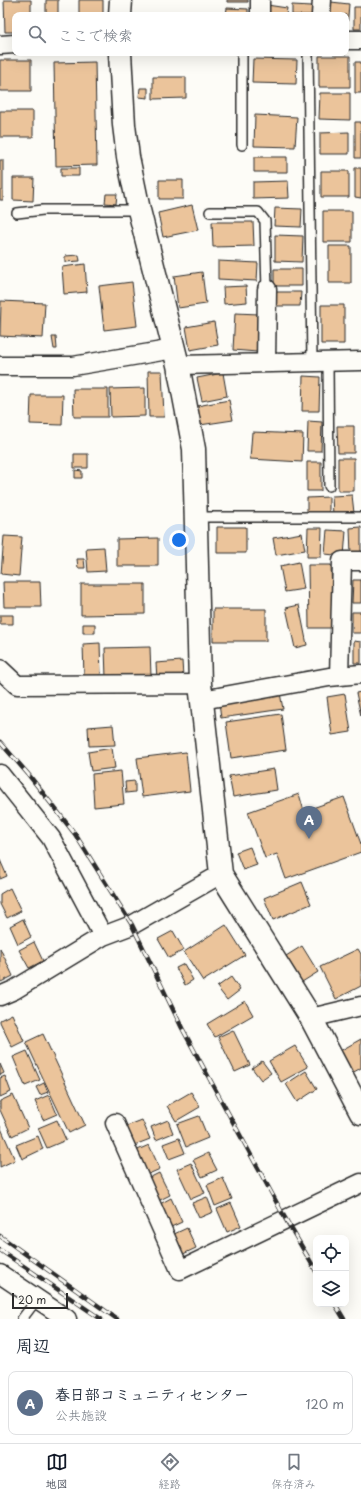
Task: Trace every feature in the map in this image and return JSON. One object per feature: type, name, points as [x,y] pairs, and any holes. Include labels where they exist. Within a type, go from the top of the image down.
[{"type":"street","points":[[120,12],[121,0]]},
{"type":"street","points":[[260,0],[260,12]]},
{"type":"street","points":[[321,12],[322,0]]},
{"type":"street","points":[[349,40],[361,40]]},
{"type":"street","points":[[0,45],[12,44]]},
{"type":"street","points":[[120,56],[124,125],[128,157],[176,357],[194,449],[201,692],[221,874],[310,1018],[361,1113]]},
{"type":"street","points":[[266,363],[267,289]]},
{"type":"street","points":[[0,366],[74,366],[176,357],[266,363],[361,362]]},
{"type":"street","points":[[339,676],[342,561],[361,561]]},
{"type":"street","points":[[0,669],[17,685],[201,692],[361,674]]},
{"type":"street","points":[[0,774],[51,838],[103,936]]},
{"type":"street","points":[[0,996],[14,990],[103,936],[132,925],[221,874]]},
{"type":"street","points":[[310,1018],[361,1006]]},
{"type":"street","points":[[114,1122],[180,1270],[361,1183]]},
{"type":"street","points":[[0,1274],[67,1319]]},
{"type":"lane","points":[[242,56],[242,145]]},
{"type":"lane","points":[[308,56],[320,362],[329,486]]},
{"type":"lane","points":[[17,213],[43,210],[140,210]]},
{"type":"lane","points":[[210,212],[258,212],[265,221],[267,289]]},
{"type":"lane","points":[[197,517],[361,517]]},
{"type":"lane","points":[[22,1319],[36,1299]]},
{"type":"building","points":[[4,0],[31,0],[31,12],[12,12],[12,32],[5,32]]},
{"type":"building","points":[[46,0],[58,0],[58,12],[46,12]]},
{"type":"building","points":[[79,0],[103,0],[103,12],[79,12]]},
{"type":"building","points":[[227,0],[248,0],[248,2],[227,2]]},
{"type":"building","points":[[331,2],[349,4],[348,12],[330,12]]},
{"type":"building","points":[[267,5],[287,8],[286,12],[266,12]]},
{"type":"building","points":[[292,5],[312,6],[312,12],[292,12]]},
{"type":"building","points":[[354,7],[361,7],[361,29],[354,29]]},
{"type":"building","points":[[227,8],[248,9],[248,12],[226,12]]},
{"type":"building","points":[[319,56],[350,56],[350,87],[319,87]]},
{"type":"building","points":[[253,59],[297,60],[296,84],[252,83]]},
{"type":"building","points":[[0,60],[31,60],[31,91],[0,91]]},
{"type":"building","points":[[95,62],[97,165],[56,166],[54,63]]},
{"type":"building","points":[[355,62],[361,62],[361,93],[355,93]]},
{"type":"building","points":[[153,77],[186,77],[186,98],[153,99]]},
{"type":"building","points":[[140,88],[148,88],[148,98],[139,97]]},
{"type":"building","points":[[320,93],[350,93],[350,120],[319,119]]},
{"type":"building","points":[[0,111],[33,111],[33,137],[0,137]]},
{"type":"building","points":[[255,115],[297,117],[295,147],[254,146]]},
{"type":"building","points":[[355,122],[361,122],[361,158],[355,158]]},
{"type":"building","points":[[349,132],[349,154],[320,154],[320,133]]},
{"type":"building","points":[[254,157],[287,157],[287,172],[254,172]]},
{"type":"building","points":[[0,160],[3,160],[3,200],[0,200]]},
{"type":"building","points":[[61,168],[79,168],[79,176],[61,176]]},
{"type":"building","points":[[355,168],[361,168],[361,198],[355,197]]},
{"type":"building","points":[[321,171],[349,171],[349,197],[321,197]]},
{"type":"building","points":[[13,178],[34,178],[33,201],[13,200]]},
{"type":"building","points":[[159,180],[183,180],[183,199],[159,199]]},
{"type":"building","points":[[288,181],[289,198],[253,199],[253,182]]},
{"type":"building","points":[[106,194],[117,194],[116,204],[105,203]]},
{"type":"building","points":[[192,205],[198,230],[163,237],[158,213]]},
{"type":"building","points":[[275,208],[302,209],[301,227],[274,226]]},
{"type":"building","points":[[323,211],[352,211],[352,242],[323,242]]},
{"type":"building","points":[[212,222],[253,222],[254,246],[213,247]]},
{"type":"building","points":[[275,235],[303,236],[302,262],[275,261]]},
{"type":"building","points":[[329,246],[351,246],[351,283],[329,283]]},
{"type":"building","points":[[79,255],[80,261],[65,262],[65,256]]},
{"type":"building","points":[[218,261],[258,263],[257,281],[218,279]]},
{"type":"building","points":[[85,264],[87,292],[64,294],[62,267]]},
{"type":"building","points":[[274,269],[302,269],[302,286],[274,286]]},
{"type":"building","points":[[202,272],[206,304],[178,308],[174,276]]},
{"type":"building","points":[[132,282],[137,326],[104,330],[99,286]]},
{"type":"building","points":[[246,286],[247,302],[224,304],[223,287]]},
{"type":"building","points":[[274,292],[301,292],[300,306],[274,306]]},
{"type":"building","points":[[1,301],[45,303],[43,338],[0,336]]},
{"type":"building","points":[[321,305],[344,305],[344,344],[321,344]]},
{"type":"building","points":[[235,313],[259,314],[257,352],[233,350]]},
{"type":"building","points":[[214,322],[218,345],[190,350],[186,327]]},
{"type":"building","points":[[52,337],[56,337],[57,349],[54,349]]},
{"type":"building","points":[[148,371],[162,371],[164,417],[149,417]]},
{"type":"building","points":[[223,373],[227,396],[202,401],[197,378]]},
{"type":"building","points":[[303,376],[320,377],[319,411],[302,411]]},
{"type":"building","points":[[145,388],[145,416],[111,417],[110,389]]},
{"type":"building","points":[[73,389],[108,389],[108,417],[74,417]]},
{"type":"building","points":[[31,395],[63,395],[62,425],[30,424]]},
{"type":"building","points":[[229,400],[233,420],[200,425],[197,406]]},
{"type":"building","points":[[308,421],[322,422],[321,451],[307,451]]},
{"type":"building","points":[[337,426],[354,426],[354,453],[338,453]]},
{"type":"building","points":[[252,432],[303,434],[302,462],[250,459]]},
{"type":"building","points":[[74,454],[88,454],[88,468],[74,468]]},
{"type":"building","points":[[338,458],[354,458],[354,491],[338,491]]},
{"type":"building","points":[[307,462],[321,462],[321,491],[307,491]]},
{"type":"building","points":[[75,470],[82,471],[82,478],[75,478]]},
{"type":"building","points":[[352,495],[354,513],[333,515],[332,496]]},
{"type":"building","points":[[329,497],[329,514],[307,515],[307,498]]},
{"type":"building","points":[[217,527],[246,527],[246,553],[217,553]]},
{"type":"building","points":[[361,527],[361,555],[351,555],[350,528]]},
{"type":"building","points":[[308,528],[322,528],[321,557],[307,557]]},
{"type":"building","points":[[327,530],[346,531],[344,556],[325,554]]},
{"type":"building","points":[[302,533],[305,550],[276,555],[273,538]]},
{"type":"building","points":[[4,536],[22,537],[19,576],[1,574]]},
{"type":"building","points":[[158,538],[158,566],[117,566],[117,539]]},
{"type":"building","points":[[104,547],[106,571],[88,572],[86,548]]},
{"type":"building","points":[[77,559],[84,559],[85,568],[78,568]]},
{"type":"building","points":[[299,562],[304,589],[285,592],[280,566]]},
{"type":"building","points":[[308,565],[331,565],[333,628],[309,628]]},
{"type":"building","points":[[353,580],[361,580],[361,603],[352,603]]},
{"type":"building","points":[[3,582],[40,582],[41,607],[4,607]]},
{"type":"building","points":[[81,584],[145,584],[145,614],[81,615]]},
{"type":"building","points":[[299,605],[307,645],[295,648],[286,608]]},
{"type":"building","points":[[213,609],[266,609],[266,641],[213,641]]},
{"type":"building","points":[[352,612],[361,612],[361,633],[352,633]]},
{"type":"building","points":[[0,615],[13,615],[13,624],[0,624]]},
{"type":"building","points":[[83,624],[95,624],[95,633],[83,633]]},
{"type":"building","points":[[354,641],[361,642],[361,663],[354,663]]},
{"type":"building","points":[[100,643],[101,677],[84,677],[83,644]]},
{"type":"building","points":[[150,647],[151,677],[106,678],[105,648]]},
{"type":"building","points":[[182,661],[183,677],[157,679],[156,663]]},
{"type":"building","points":[[361,692],[361,716],[356,693]]},
{"type":"building","points":[[280,693],[283,709],[221,718],[219,702]]},
{"type":"building","points":[[345,694],[351,732],[332,735],[327,697]]},
{"type":"building","points":[[281,714],[286,750],[231,758],[226,722]]},
{"type":"building","points":[[113,725],[115,745],[89,746],[88,727]]},
{"type":"building","points":[[112,748],[115,768],[91,771],[88,752]]},
{"type":"building","points":[[186,752],[190,791],[142,797],[137,758]]},
{"type":"building","points":[[274,769],[277,790],[233,797],[229,776]]},
{"type":"building","points":[[121,771],[124,804],[94,807],[92,774]]},
{"type":"building","points":[[135,781],[135,792],[126,793],[125,782]]},
{"type":"building","points":[[299,794],[304,811],[344,797],[361,844],[361,852],[286,879],[277,854],[265,858],[248,812]]},
{"type":"building","points":[[250,847],[257,865],[243,870],[236,852]]},
{"type":"building","points":[[0,860],[7,876],[0,879]]},
{"type":"building","points":[[302,882],[311,904],[273,920],[264,898]]},
{"type":"building","points":[[10,888],[21,911],[7,918],[0,904],[0,894]]},
{"type":"building","points":[[23,919],[31,937],[18,944],[10,926]]},
{"type":"building","points":[[226,925],[245,955],[203,981],[184,952]]},
{"type":"building","points":[[173,931],[184,950],[169,958],[158,939]]},
{"type":"building","points":[[34,942],[43,961],[29,968],[19,950]]},
{"type":"building","points":[[302,946],[318,972],[302,982],[286,956]]},
{"type":"building","points":[[0,948],[13,976],[1,982],[0,980]]},
{"type":"building","points":[[358,949],[361,954],[361,986],[336,999],[320,967]]},
{"type":"building","points":[[184,964],[193,980],[185,985],[176,968]]},
{"type":"building","points":[[231,977],[240,990],[227,1000],[217,987]]},
{"type":"building","points":[[245,1001],[253,1015],[215,1037],[207,1024]]},
{"type":"building","points":[[12,1014],[24,1041],[12,1047],[0,1020]]},
{"type":"building","points":[[233,1030],[250,1065],[235,1072],[218,1037]]},
{"type":"building","points":[[43,1034],[85,1125],[69,1133],[26,1042]]},
{"type":"building","points":[[361,1039],[361,1068],[352,1073],[340,1051]]},
{"type":"building","points":[[295,1046],[308,1067],[281,1082],[269,1061]]},
{"type":"building","points":[[27,1051],[40,1080],[25,1086],[13,1057]]},
{"type":"building","points":[[262,1061],[271,1073],[261,1080],[252,1068]]},
{"type":"building","points":[[0,1064],[4,1073],[0,1075]]},
{"type":"building","points":[[306,1071],[317,1089],[297,1102],[286,1084]]},
{"type":"building","points":[[5,1076],[11,1092],[0,1097],[0,1078]]},
{"type":"building","points":[[44,1083],[48,1092],[40,1095],[36,1087]]},
{"type":"building","points":[[191,1092],[200,1107],[176,1121],[167,1106]]},
{"type":"building","points":[[13,1095],[28,1128],[12,1136],[0,1110],[0,1101]]},
{"type":"building","points":[[49,1095],[57,1114],[43,1120],[35,1101]]},
{"type":"building","points":[[199,1116],[208,1138],[186,1147],[177,1124]]},
{"type":"building","points":[[57,1120],[66,1140],[47,1148],[38,1128]]},
{"type":"building","points":[[142,1120],[150,1139],[132,1146],[124,1127]]},
{"type":"building","points":[[168,1120],[173,1133],[156,1140],[151,1127]]},
{"type":"building","points":[[0,1126],[15,1160],[0,1167]]},
{"type":"building","points":[[38,1136],[43,1149],[22,1159],[16,1145]]},
{"type":"building","points":[[179,1138],[185,1153],[169,1159],[163,1144]]},
{"type":"building","points":[[149,1145],[160,1169],[144,1176],[133,1152]]},
{"type":"building","points":[[208,1153],[217,1170],[202,1177],[193,1160]]},
{"type":"building","points":[[191,1163],[205,1193],[191,1199],[177,1169]]},
{"type":"building","points":[[159,1173],[170,1195],[156,1202],[145,1180]]},
{"type":"building","points":[[223,1178],[232,1199],[215,1206],[207,1185]]},
{"type":"building","points":[[207,1197],[213,1212],[199,1218],[192,1203]]},
{"type":"building","points":[[171,1198],[182,1222],[171,1227],[160,1204]]},
{"type":"building","points":[[231,1203],[241,1226],[227,1232],[217,1209]]},
{"type":"building","points":[[187,1228],[196,1248],[181,1255],[172,1235]]},
{"type":"railway","points":[[0,742],[28,774],[75,834],[132,925],[182,1028],[285,1218],[313,1266]]},
{"type":"railway","points":[[0,1236],[117,1319]]},
{"type":"railway","points":[[0,1250],[101,1319]]},
{"type":"railway","points":[[337,1307],[344,1319]]},
{"type":"place","name":"春日部コミュニティセンター","points":[[309,839]]}]
